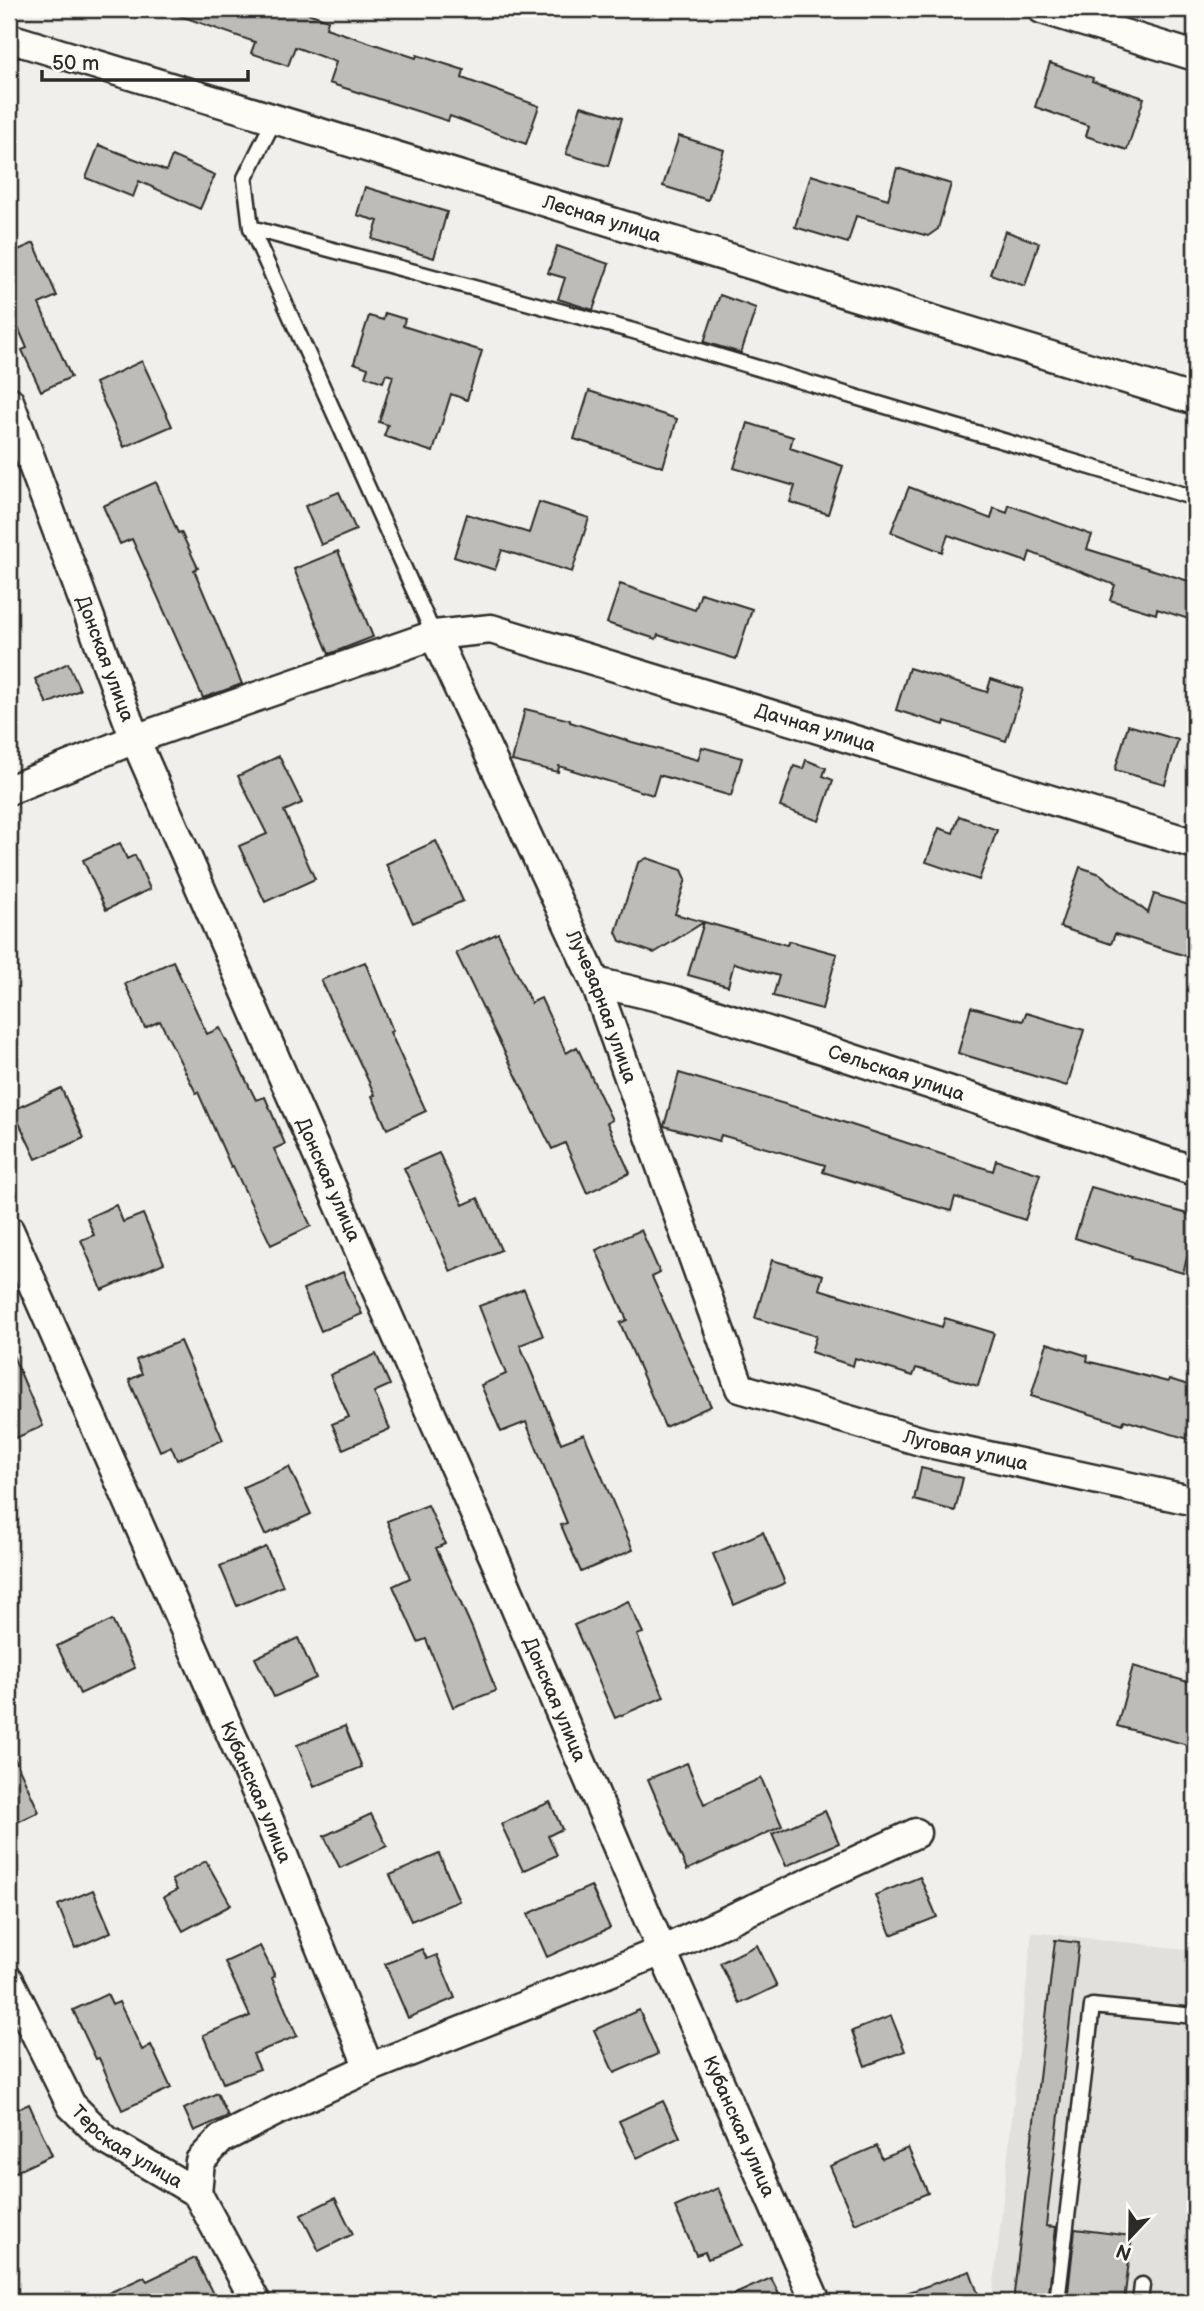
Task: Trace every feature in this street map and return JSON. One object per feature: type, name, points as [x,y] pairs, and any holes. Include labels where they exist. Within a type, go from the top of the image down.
[{"type":"street","points":[[1042,9],[1195,56]]},
{"type":"street","name":"Лесная улица","points":[[9,38],[1195,400]]},
{"type":"street","name":"Донская улица","points":[[9,401],[135,739],[496,1562],[662,1951]]},
{"type":"street","name":"Дачная улица","points":[[9,790],[135,739],[434,635],[491,629],[1195,844]]},
{"type":"street","name":"Лучезарная улица","points":[[434,635],[594,982],[740,1388]]},
{"type":"street","name":"Сельская улица","points":[[594,982],[676,1001],[1195,1171]]},
{"type":"street","name":"Кубанская улица","points":[[9,1230],[268,1818],[369,2068]]},
{"type":"street","name":"Луговая улица","points":[[740,1388],[924,1442],[1195,1501]]},
{"type":"street","points":[[197,2193],[200,2161],[221,2139],[278,2110],[369,2068],[662,1951],[916,1833]]},
{"type":"street","name":"Кубанская улица","points":[[662,1951],[816,2302]]},
{"type":"street","name":"Терская улица","points":[[9,1980],[71,2105],[106,2140],[197,2193],[256,2302]]},
{"type":"lane","points":[[274,120],[245,178],[251,228],[434,635]]},
{"type":"lane","points":[[251,228],[630,330],[1195,498]]},
{"type":"lane","points":[[1057,2302],[1092,2006],[1195,2015]]},
{"type":"lane","points":[[1140,2302],[1142,2284]]},
{"type":"shaded area","points":[[1032,1932],[1195,1950],[1195,2302],[992,2302]]},
{"type":"building","points":[[170,9],[296,9],[328,20],[326,28],[416,58],[417,55],[464,70],[462,78],[539,106],[526,144],[450,116],[448,121],[329,83],[336,62],[295,47],[288,66],[251,53],[255,42],[169,12]]},
{"type":"building","points":[[1050,63],[1093,78],[1092,81],[1144,98],[1127,150],[1086,136],[1089,126],[1035,107]]},
{"type":"building","points":[[581,106],[622,118],[608,166],[566,154]]},
{"type":"building","points":[[679,136],[724,150],[708,200],[663,186]]},
{"type":"building","points":[[99,145],[166,171],[172,156],[215,175],[200,209],[139,181],[133,197],[86,178]]},
{"type":"building","points":[[897,168],[951,184],[938,229],[928,236],[856,216],[848,243],[795,227],[811,175],[888,199]]},
{"type":"building","points":[[365,187],[447,212],[434,258],[372,239],[378,221],[357,215]]},
{"type":"building","points":[[1005,231],[1039,243],[1025,286],[990,274]]},
{"type":"building","points":[[34,243],[57,296],[39,304],[71,377],[41,391],[22,350],[27,348],[9,307],[9,254]]},
{"type":"building","points":[[557,246],[609,264],[593,310],[558,299],[565,278],[548,273]]},
{"type":"building","points":[[720,295],[756,308],[741,353],[704,342]]},
{"type":"building","points":[[385,313],[405,319],[403,326],[482,351],[467,400],[451,394],[433,452],[384,436],[388,425],[379,422],[393,376],[386,374],[383,382],[365,376],[368,368],[354,363],[369,316],[383,320]]},
{"type":"building","points":[[142,361],[172,426],[124,447],[95,383]]},
{"type":"building","points":[[589,391],[677,419],[663,467],[574,439]]},
{"type":"building","points":[[748,423],[793,437],[790,448],[843,466],[828,514],[790,502],[795,486],[734,468]]},
{"type":"building","points":[[156,482],[178,533],[181,532],[198,568],[194,570],[242,684],[203,698],[132,539],[120,544],[103,506]]},
{"type":"building","points":[[909,487],[991,519],[994,508],[1007,513],[1009,505],[1092,535],[1087,549],[1195,583],[1195,621],[1157,609],[1156,614],[1110,600],[1115,585],[1030,552],[1027,562],[948,535],[942,552],[891,532]]},
{"type":"building","points":[[339,492],[356,530],[321,545],[305,506]]},
{"type":"building","points":[[539,502],[589,518],[572,572],[502,550],[495,570],[454,557],[467,514],[529,533]]},
{"type":"building","points":[[338,551],[373,637],[329,654],[294,569]]},
{"type":"building","points":[[620,584],[695,610],[701,593],[752,609],[736,659],[658,635],[656,639],[607,623]]},
{"type":"building","points":[[68,663],[80,690],[47,704],[35,679]]},
{"type":"building","points":[[909,668],[987,692],[991,679],[1023,689],[1006,741],[945,721],[944,725],[896,710]]},
{"type":"building","points":[[525,709],[570,720],[632,742],[698,760],[702,747],[742,758],[731,796],[659,775],[653,795],[559,766],[558,772],[512,761]]},
{"type":"building","points":[[1128,725],[1178,740],[1165,784],[1115,770]]},
{"type":"building","points":[[279,756],[302,803],[284,811],[315,879],[265,902],[239,846],[267,834],[238,776]]},
{"type":"building","points":[[806,760],[826,768],[823,776],[833,780],[819,821],[780,807],[794,766],[803,769]]},
{"type":"building","points":[[959,816],[997,830],[979,880],[926,862],[939,828],[953,833]]},
{"type":"building","points":[[436,841],[463,901],[413,923],[386,864]]},
{"type":"building","points":[[120,843],[127,859],[135,855],[150,889],[106,910],[83,860]]},
{"type":"building","points":[[647,858],[682,870],[686,879],[675,914],[704,922],[654,953],[620,941],[616,932],[638,863]]},
{"type":"building","points":[[1080,867],[1100,874],[1148,913],[1154,894],[1195,907],[1195,928],[1186,956],[1115,934],[1111,944],[1060,927]]},
{"type":"building","points":[[704,922],[787,945],[789,941],[837,954],[822,1009],[773,996],[779,976],[734,963],[728,986],[688,975]]},
{"type":"building","points":[[498,933],[531,1003],[541,998],[566,1053],[577,1047],[612,1120],[607,1123],[630,1173],[587,1193],[565,1143],[552,1149],[456,953]]},
{"type":"building","points":[[173,961],[207,1034],[220,1028],[256,1100],[265,1097],[285,1144],[274,1149],[311,1226],[271,1245],[233,1166],[231,1167],[198,1092],[196,1093],[160,1021],[145,1028],[125,984]]},
{"type":"building","points":[[365,962],[393,1031],[390,1032],[426,1111],[387,1129],[372,1096],[375,1095],[321,980]]},
{"type":"building","points":[[971,1007],[1023,1021],[1026,1013],[1084,1030],[1067,1086],[958,1053]]},
{"type":"building","points":[[679,1073],[812,1112],[993,1171],[996,1160],[1040,1174],[1025,1220],[955,1197],[951,1211],[823,1172],[825,1165],[721,1135],[719,1141],[664,1126]]},
{"type":"building","points":[[61,1088],[84,1138],[36,1159],[13,1110]]},
{"type":"building","points":[[439,1153],[463,1205],[478,1198],[501,1250],[451,1272],[404,1168]]},
{"type":"building","points":[[1091,1187],[1195,1216],[1195,1228],[1183,1273],[1075,1238]]},
{"type":"building","points":[[116,1205],[123,1222],[143,1214],[164,1263],[102,1290],[81,1240],[94,1235],[87,1218]]},
{"type":"building","points":[[641,1230],[660,1273],[652,1277],[711,1406],[665,1427],[620,1323],[627,1320],[596,1250]]},
{"type":"building","points":[[772,1260],[823,1275],[819,1289],[942,1327],[945,1318],[994,1333],[978,1386],[916,1368],[913,1376],[855,1358],[853,1366],[811,1352],[816,1336],[755,1318]]},
{"type":"building","points":[[343,1272],[362,1314],[321,1331],[303,1289]]},
{"type":"building","points":[[524,1289],[543,1336],[520,1345],[561,1443],[584,1434],[633,1550],[581,1572],[561,1525],[567,1523],[526,1422],[501,1432],[481,1385],[506,1374],[479,1306]]},
{"type":"building","points":[[180,1341],[223,1440],[177,1460],[171,1446],[160,1451],[129,1380],[142,1374],[136,1360]]},
{"type":"building","points":[[1047,1343],[1088,1356],[1087,1361],[1195,1387],[1195,1441],[1124,1420],[1123,1424],[1031,1396]]},
{"type":"building","points":[[9,1346],[43,1426],[9,1441]]},
{"type":"building","points":[[376,1354],[390,1385],[374,1392],[390,1429],[343,1449],[332,1424],[349,1417],[330,1375]]},
{"type":"building","points":[[289,1467],[311,1514],[265,1535],[243,1487]]},
{"type":"building","points":[[921,1468],[963,1478],[955,1511],[914,1500]]},
{"type":"building","points":[[428,1505],[445,1544],[436,1548],[472,1628],[496,1691],[453,1707],[426,1639],[418,1642],[393,1586],[410,1578],[387,1521]]},
{"type":"building","points":[[763,1532],[785,1583],[734,1605],[713,1554]]},
{"type":"building","points":[[266,1547],[283,1586],[237,1606],[220,1566]]},
{"type":"building","points":[[628,1601],[643,1633],[637,1635],[664,1697],[615,1718],[574,1625]]},
{"type":"building","points":[[112,1620],[135,1668],[80,1694],[57,1646]]},
{"type":"building","points":[[298,1638],[316,1678],[274,1697],[255,1658]]},
{"type":"building","points":[[1133,1666],[1195,1684],[1195,1747],[1117,1726]]},
{"type":"building","points":[[345,1726],[362,1767],[314,1787],[297,1745]]},
{"type":"building","points":[[9,1746],[39,1812],[9,1826]]},
{"type":"building","points":[[687,1763],[704,1804],[761,1778],[782,1826],[687,1870],[648,1779]]},
{"type":"building","points":[[550,1802],[562,1829],[548,1836],[557,1855],[523,1871],[501,1824]]},
{"type":"building","points":[[825,1811],[839,1843],[786,1866],[772,1834]]},
{"type":"building","points":[[371,1814],[387,1846],[340,1868],[324,1836]]},
{"type":"building","points":[[439,1854],[459,1901],[411,1921],[390,1875]]},
{"type":"building","points":[[206,1861],[231,1905],[183,1931],[164,1897],[177,1890],[172,1880]]},
{"type":"building","points":[[920,1877],[937,1917],[891,1935],[875,1895]]},
{"type":"building","points":[[591,1886],[610,1928],[547,1957],[528,1914]]},
{"type":"building","points":[[93,1890],[111,1932],[75,1948],[58,1905]]},
{"type":"building","points":[[1055,1940],[1079,1943],[1046,2226],[1056,2227],[1048,2302],[1013,2302]]},
{"type":"building","points":[[757,1945],[777,1986],[740,2004],[720,1963]]},
{"type":"building","points":[[260,1946],[275,1976],[272,1978],[297,2036],[253,2054],[260,2069],[223,2083],[203,2035],[250,2016],[225,1962]]},
{"type":"building","points":[[422,1949],[427,1959],[437,1955],[455,1998],[408,2018],[385,1964]]},
{"type":"building","points":[[107,1994],[112,2005],[119,2002],[142,2050],[151,2045],[171,2088],[122,2110],[99,2058],[96,2059],[73,2010]]},
{"type":"building","points":[[639,2010],[658,2054],[614,2073],[594,2030]]},
{"type":"building","points":[[891,2016],[905,2051],[865,2066],[852,2031]]},
{"type":"building","points":[[217,2093],[228,2116],[194,2131],[184,2109]]},
{"type":"building","points":[[663,2101],[680,2137],[637,2158],[619,2121]]},
{"type":"building","points":[[29,2104],[52,2155],[9,2175],[9,2113]]},
{"type":"building","points":[[877,2146],[882,2159],[908,2148],[928,2193],[855,2224],[830,2166]]},
{"type":"building","points":[[718,2188],[742,2245],[708,2259],[705,2252],[696,2255],[675,2207]]},
{"type":"building","points":[[335,2198],[353,2234],[319,2251],[301,2215]]},
{"type":"building","points":[[1075,2229],[1132,2236],[1124,2302],[1067,2302]]},
{"type":"building","points":[[195,2258],[217,2302],[89,2302],[144,2277],[147,2281]]},
{"type":"building","points":[[970,2271],[981,2302],[889,2302],[889,2299]]},
{"type":"building","points":[[771,2278],[783,2302],[717,2302]]}]
